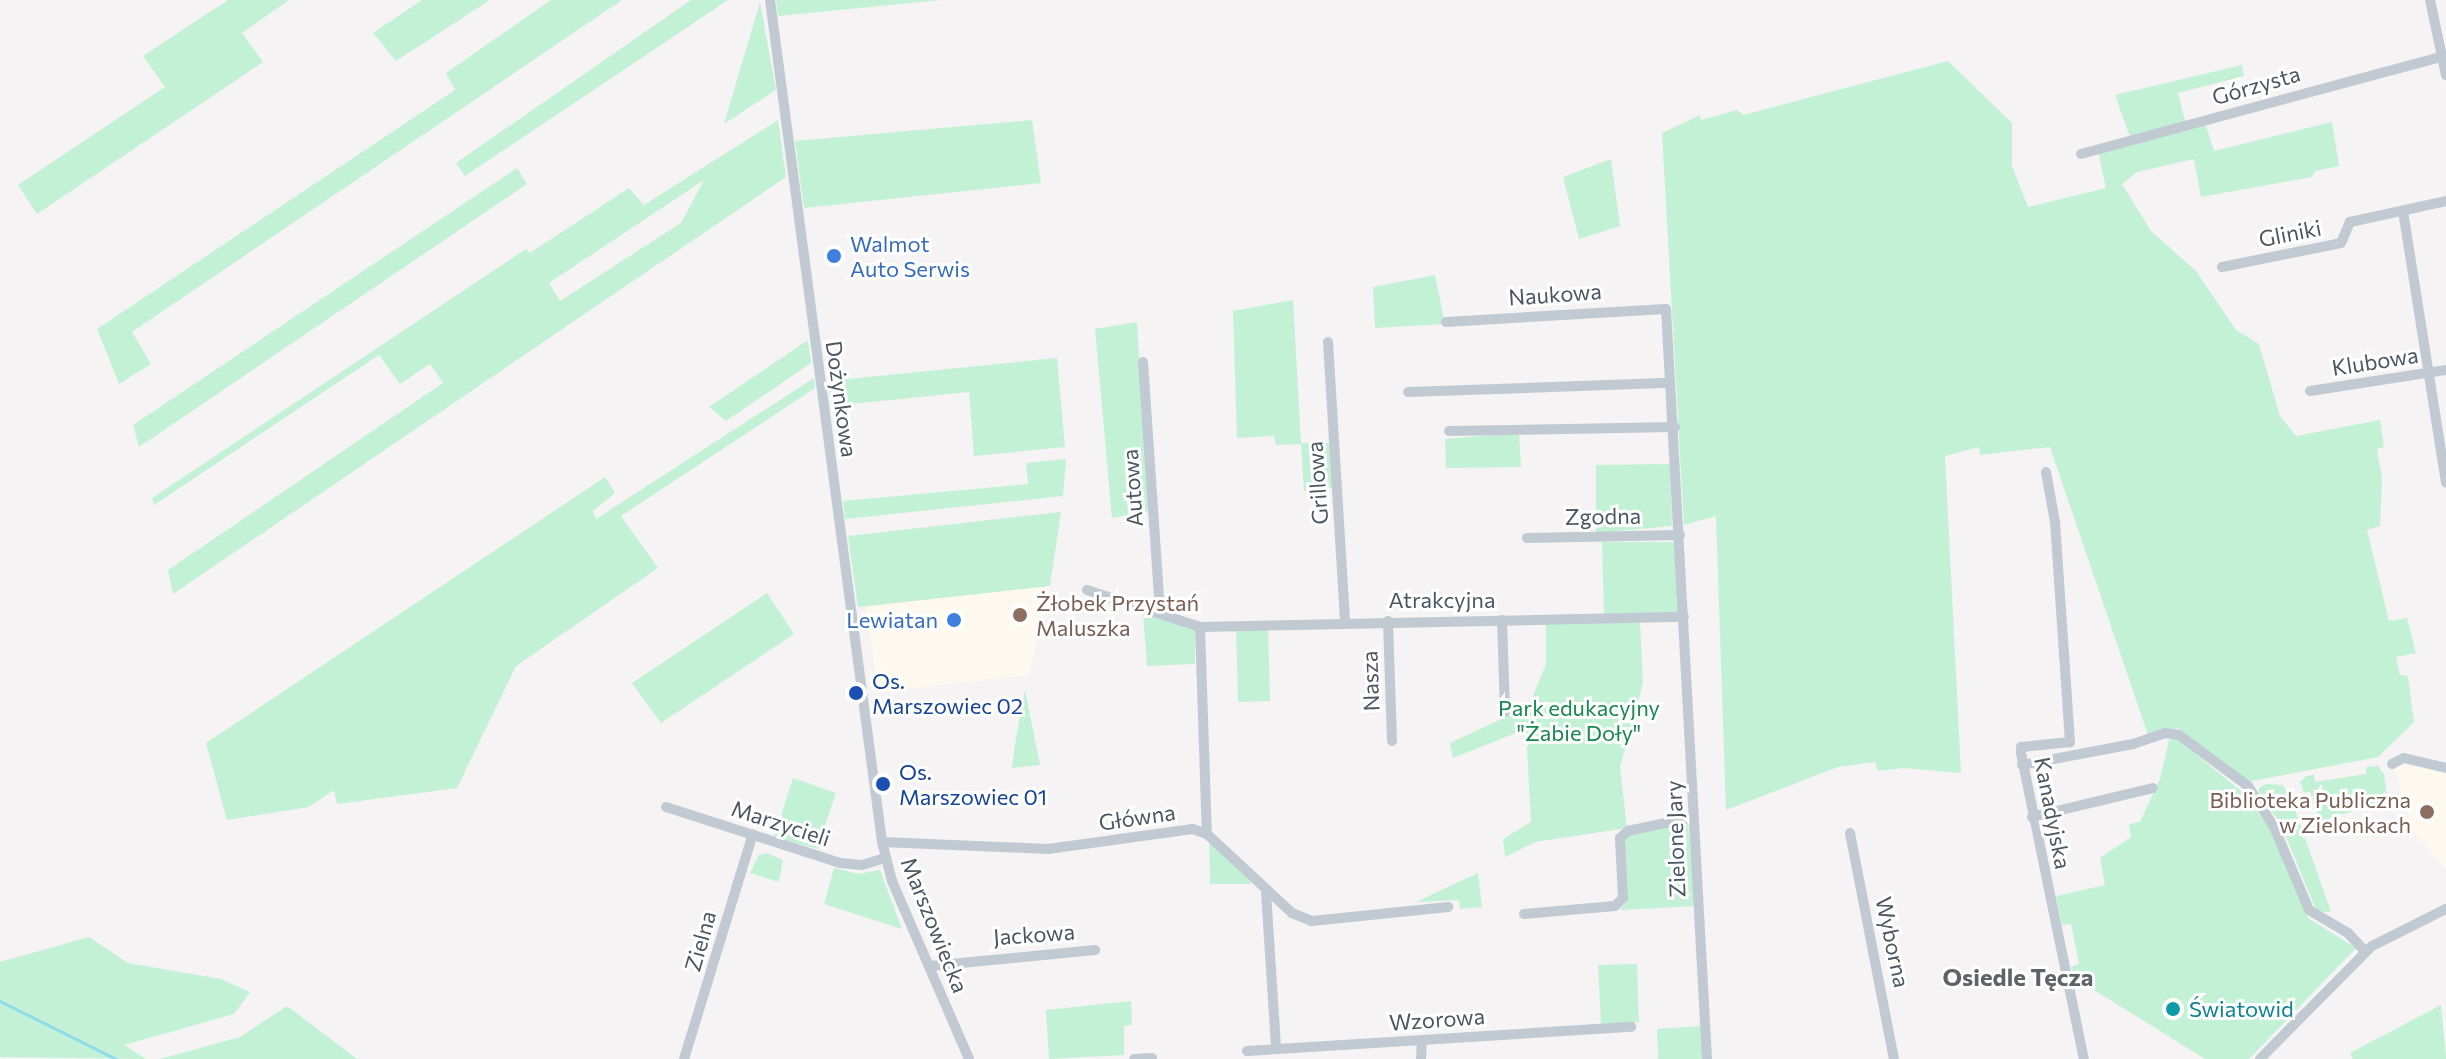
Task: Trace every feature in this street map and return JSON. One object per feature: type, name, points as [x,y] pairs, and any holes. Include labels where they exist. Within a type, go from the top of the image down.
[{"type":"street","name":"Dożynkowa","points":[[770,0],[878,802]]},
{"type":"street","points":[[2430,0],[2446,75]]},
{"type":"street","name":"Górzysta","points":[[2081,154],[2443,56]]},
{"type":"street","name":"Gliniki","points":[[2222,267],[2341,243],[2350,222],[2446,201]]},
{"type":"street","points":[[2403,211],[2446,483]]},
{"type":"street","name":"Naukowa","points":[[1446,322],[1666,309]]},
{"type":"street","name":"Zielone Jary","points":[[1666,309],[1675,427],[1707,1059]]},
{"type":"street","name":"Grillowa","points":[[1328,342],[1345,621]]},
{"type":"street","name":"Autowa","points":[[1143,362],[1160,612]]},
{"type":"street","name":"Klubowa","points":[[2310,391],[2446,370]]},
{"type":"street","points":[[1408,392],[1670,383]]},
{"type":"street","points":[[1449,431],[1675,427]]},
{"type":"street","name":"Kanadyjska","points":[[2046,472],[2055,522],[2070,742],[2021,747],[2022,765],[2084,1059]]},
{"type":"street","name":"Zgodna","points":[[1527,538],[1680,535]]},
{"type":"street","points":[[1087,590],[1200,627],[1207,834]]},
{"type":"street","name":"Atrakcyjna","points":[[1200,627],[1345,621],[1684,617]]},
{"type":"street","points":[[1502,620],[1505,712]]},
{"type":"street","name":"Nasza","points":[[1388,621],[1392,741]]},
{"type":"street","points":[[2022,765],[2173,733],[2248,786],[2274,827],[2309,910],[2348,933],[2365,951]]},
{"type":"street","points":[[2392,764],[2404,758],[2446,768]]},
{"type":"street","points":[[2032,817],[2153,788]]},
{"type":"street","name":"Marszowiecka","points":[[878,802],[885,858],[969,1059]]},
{"type":"street","name":"Marzycieli","points":[[666,807],[840,863],[862,865],[885,858]]},
{"type":"street","points":[[1524,914],[1615,906],[1623,898],[1620,838],[1628,831],[1693,817]]},
{"type":"street","name":"Główna","points":[[882,842],[1048,849],[1193,829],[1207,834],[1292,913],[1312,921],[1448,907]]},
{"type":"street","name":"Wyborna","points":[[1850,833],[1894,1059]]},
{"type":"street","name":"Zielna","points":[[684,1059],[753,834]]},
{"type":"street","points":[[1266,892],[1276,1048]]},
{"type":"street","points":[[2260,1059],[2365,951],[2446,909]]},
{"type":"street","name":"Jackowa","points":[[930,966],[1095,950]]},
{"type":"street","name":"Wzorowa","points":[[1247,1051],[1631,1027]]},
{"type":"street","points":[[1421,1059],[1422,1040]]},
{"type":"street","points":[[1134,1059],[1152,1058]]},
{"type":"shaded area","points":[[1050,586],[1029,675],[878,692],[866,607]]},
{"type":"shaded area","points":[[2399,764],[2446,771],[2446,870],[2413,830],[2395,771]]},
{"type":"green space","points":[[228,0],[289,0],[242,33],[263,62],[37,214],[18,185],[165,87],[143,56]]},
{"type":"green space","points":[[422,0],[490,0],[396,61],[373,33]]},
{"type":"green space","points":[[551,0],[622,0],[132,332],[151,364],[119,384],[97,329],[455,90],[446,73]]},
{"type":"green space","points":[[691,0],[728,0],[465,176],[456,163]]},
{"type":"green space","points":[[776,0],[941,0],[778,16]]},
{"type":"green space","points":[[760,2],[776,90],[724,124]]},
{"type":"green space","points":[[1948,61],[2012,123],[2012,166],[2028,207],[2106,188],[2098,151],[2205,123],[2214,151],[2332,122],[2339,166],[2315,171],[2312,177],[2201,197],[2194,159],[2137,172],[2122,184],[2151,231],[2196,271],[2236,330],[2259,344],[2280,416],[2296,436],[2380,420],[2384,447],[2377,449],[2382,478],[2380,526],[2367,530],[2389,621],[2407,618],[2416,653],[2396,657],[2400,675],[2408,676],[2414,722],[2378,757],[2247,782],[2178,728],[2148,735],[2050,447],[1980,455],[1979,447],[1945,456],[1961,773],[1904,768],[1878,771],[1875,762],[1838,767],[1726,810],[1716,516],[1684,525],[1662,133],[1700,115],[1701,120],[1737,110],[1743,115]]},
{"type":"green space","points":[[2242,65],[2244,76],[2178,93],[2185,121],[2130,137],[2115,95]]},
{"type":"green space","points":[[778,120],[786,177],[173,594],[168,570],[443,383],[430,364],[400,384],[379,355],[154,505],[152,498],[526,249],[530,253],[629,188],[644,205]],"holes":[[[704,180],[681,223],[560,301],[549,283]]]},
{"type":"green space","points":[[1032,120],[1041,183],[804,208],[795,141]]},
{"type":"green space","points":[[1611,159],[1620,226],[1579,239],[1563,177]]},
{"type":"green space","points":[[517,168],[527,184],[139,447],[133,425]]},
{"type":"green space","points":[[1435,275],[1445,324],[1375,328],[1373,287]]},
{"type":"green space","points":[[1293,300],[1301,443],[1332,443],[1335,488],[1304,491],[1301,444],[1276,445],[1274,436],[1237,438],[1233,311]]},
{"type":"green space","points":[[1137,322],[1149,511],[1112,518],[1095,329]]},
{"type":"green space","points":[[808,340],[811,363],[726,421],[709,407]]},
{"type":"green space","points":[[1057,358],[1065,447],[974,456],[969,392],[831,406],[828,381]]},
{"type":"green space","points":[[814,378],[815,388],[621,516],[658,568],[516,666],[457,788],[337,804],[334,790],[309,807],[227,820],[206,743],[605,477],[615,493],[593,511],[596,519]]},
{"type":"green space","points":[[1519,433],[1521,467],[1446,468],[1445,439]]},
{"type":"green space","points":[[1066,459],[1063,496],[845,519],[843,501],[1028,484],[1026,463]]},
{"type":"green space","points":[[1670,464],[1672,526],[1596,533],[1596,465]]},
{"type":"green space","points":[[1061,512],[1050,586],[858,607],[848,536]]},
{"type":"green space","points":[[1602,542],[1677,542],[1679,613],[1604,614]]},
{"type":"green space","points":[[767,593],[794,634],[661,723],[632,683]]},
{"type":"green space","points":[[1143,612],[1195,629],[1195,664],[1147,666]]},
{"type":"green space","name":"Park edukacyjny \"Żabie Doły\"","points":[[1546,623],[1640,623],[1643,683],[1620,767],[1627,828],[1535,842],[1505,857],[1503,839],[1531,822],[1526,729],[1453,758],[1450,743],[1529,706],[1546,664]]},
{"type":"green space","points":[[1268,625],[1270,701],[1238,702],[1236,626]]},
{"type":"green space","points":[[1025,690],[1040,765],[1012,768],[1016,738]]},
{"type":"green space","points":[[2176,738],[2241,791],[2270,828],[2308,918],[2356,948],[2249,1059],[2205,1059],[2083,983],[2076,984],[2071,967],[2079,964],[2071,924],[2062,925],[2056,896],[2105,885],[2100,858],[2131,837],[2129,824],[2140,822],[2160,779],[2169,740]]},
{"type":"green space","points":[[2378,766],[2384,774],[2388,801],[2329,818],[2334,833],[2325,836],[2310,791],[2304,793],[2300,782],[2306,776],[2314,775],[2315,782],[2366,774],[2366,767]]},
{"type":"green space","points":[[793,778],[836,793],[817,849],[774,837]]},
{"type":"green space","points":[[2266,784],[2283,785],[2291,798],[2331,912],[2317,912],[2280,822],[2259,796],[2259,788]]},
{"type":"green space","points":[[1688,822],[1696,906],[1620,910],[1627,901],[1625,841],[1631,832]]},
{"type":"green space","points":[[1209,840],[1249,880],[1252,884],[1210,884]]},
{"type":"green space","points":[[767,853],[783,860],[779,882],[750,873],[759,855]]},
{"type":"green space","points":[[834,868],[858,874],[880,870],[902,929],[824,904]]},
{"type":"green space","points":[[1478,873],[1482,907],[1460,909],[1459,900],[1416,902]]},
{"type":"green space","points":[[89,937],[128,963],[221,979],[250,992],[234,1014],[124,1045],[146,1059],[0,1057],[0,962]]},
{"type":"green space","points":[[1637,964],[1639,1022],[1601,1024],[1598,965]]},
{"type":"green space","points":[[1131,1001],[1132,1025],[1124,1026],[1124,1055],[1049,1059],[1046,1010]]},
{"type":"green space","points":[[2441,1005],[2446,1059],[2353,1059],[2350,1053]]},
{"type":"green space","points":[[287,1006],[357,1059],[160,1059],[240,1037]]},
{"type":"green space","points":[[1702,1026],[1705,1059],[1658,1059],[1657,1029]]},
{"type":"waterway","points":[[0,1001],[116,1059]]},
{"type":"place","name":"Walmot Auto Serwis","points":[[834,256]]},
{"type":"place","name":"Żłobek Przystań Maluszka","points":[[1020,615]]},
{"type":"place","name":"Lewiatan","points":[[954,620]]},
{"type":"place","name":"Os. Marszowiec 02","points":[[856,693]]},
{"type":"place","name":"Os. Marszowiec 01","points":[[883,784]]},
{"type":"place","name":"Biblioteka Publiczna w Zielonkach","points":[[2427,812]]},
{"type":"place","name":"Światowid","points":[[2173,1009]]},
{"type":"district","name":"Osiedle Tęcza","points":[[2018,977]]}]
